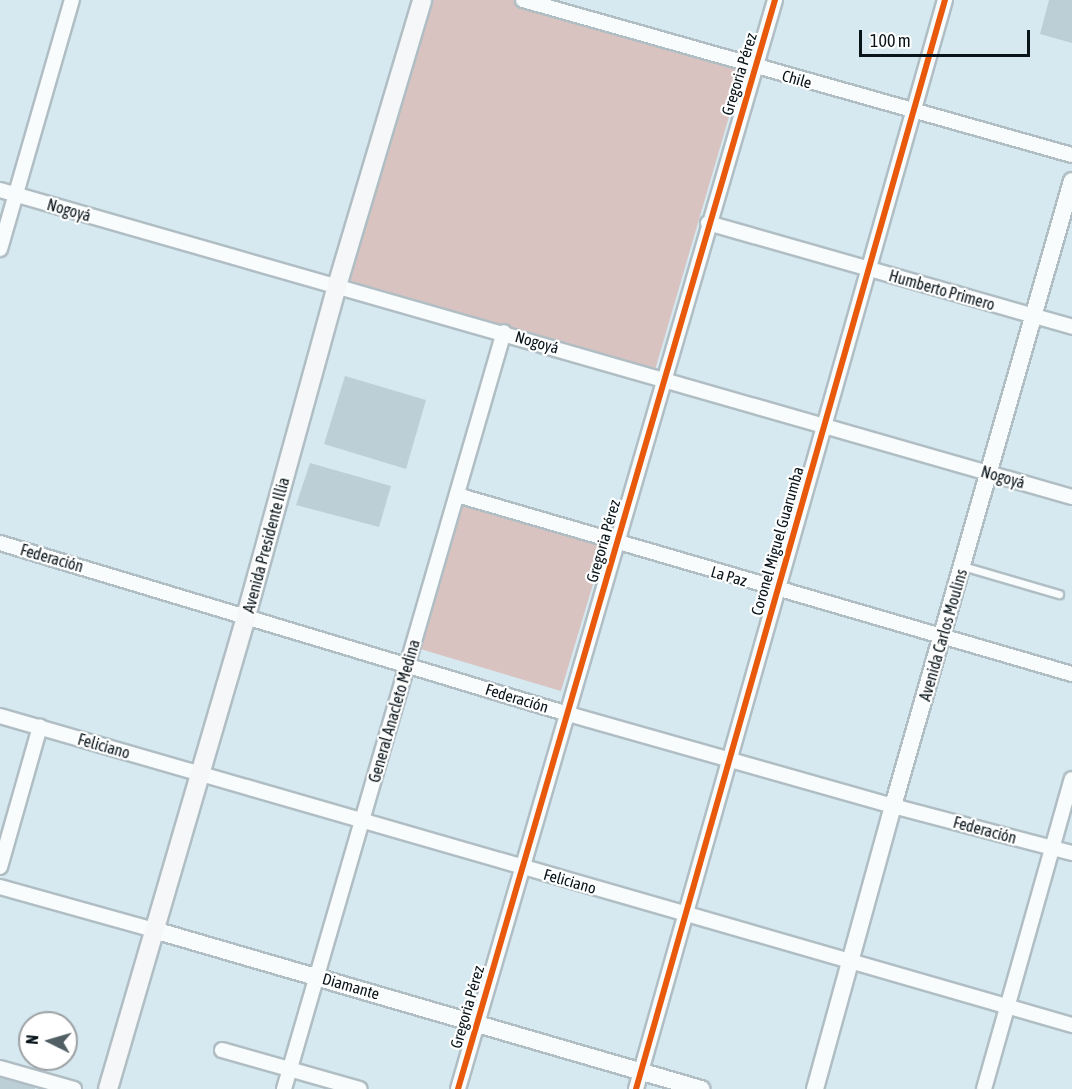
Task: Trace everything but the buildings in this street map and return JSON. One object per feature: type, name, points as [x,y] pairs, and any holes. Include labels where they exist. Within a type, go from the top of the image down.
[{"type":"main road","name":"Avenida Presidente Illia","points":[[108,1089],[246,616],[337,286],[422,0]]},
{"type":"street","points":[[0,249],[72,0]]},
{"type":"street","name":"Chile","points":[[523,0],[1072,155]]},
{"type":"street","name":"Gregoria Pérez","points":[[458,1089],[774,0]]},
{"type":"street","name":"Coronel Miguel Guarumba","points":[[636,1089],[945,0]]},
{"type":"street","name":"Avenida Carlos Moulins","points":[[815,1089],[893,806],[1072,181]]},
{"type":"street","name":"Nogoyá","points":[[0,190],[504,332],[1072,497]]},
{"type":"street","name":"Humberto Primero","points":[[708,223],[1072,327]]},
{"type":"street","name":"General Anacleto Medina","points":[[284,1089],[504,332]]},
{"type":"street","name":"La Paz","points":[[457,495],[1072,674]]},
{"type":"street","name":"Federación","points":[[0,543],[408,663],[568,714],[893,806],[1072,853]]},
{"type":"street","name":"Feliciano","points":[[0,716],[1072,1025]]},
{"type":"street","points":[[0,867],[40,727]]},
{"type":"street","points":[[984,1089],[1072,779]]},
{"type":"street","name":"Diamante","points":[[0,887],[317,976],[701,1089]]},
{"type":"street","points":[[222,1050],[360,1089]]},
{"type":"street","points":[[0,1068],[74,1089]]},
{"type":"lane","points":[[963,566],[1059,594]]},
{"type":"shaded area","points":[[431,0],[531,0],[745,62],[655,370],[349,281]]},
{"type":"shaded area","points":[[460,501],[605,544],[561,691],[417,648]]},
{"type":"cycle path","points":[[458,1089],[775,0]]},
{"type":"cycle path","points":[[636,1089],[945,0]]}]
